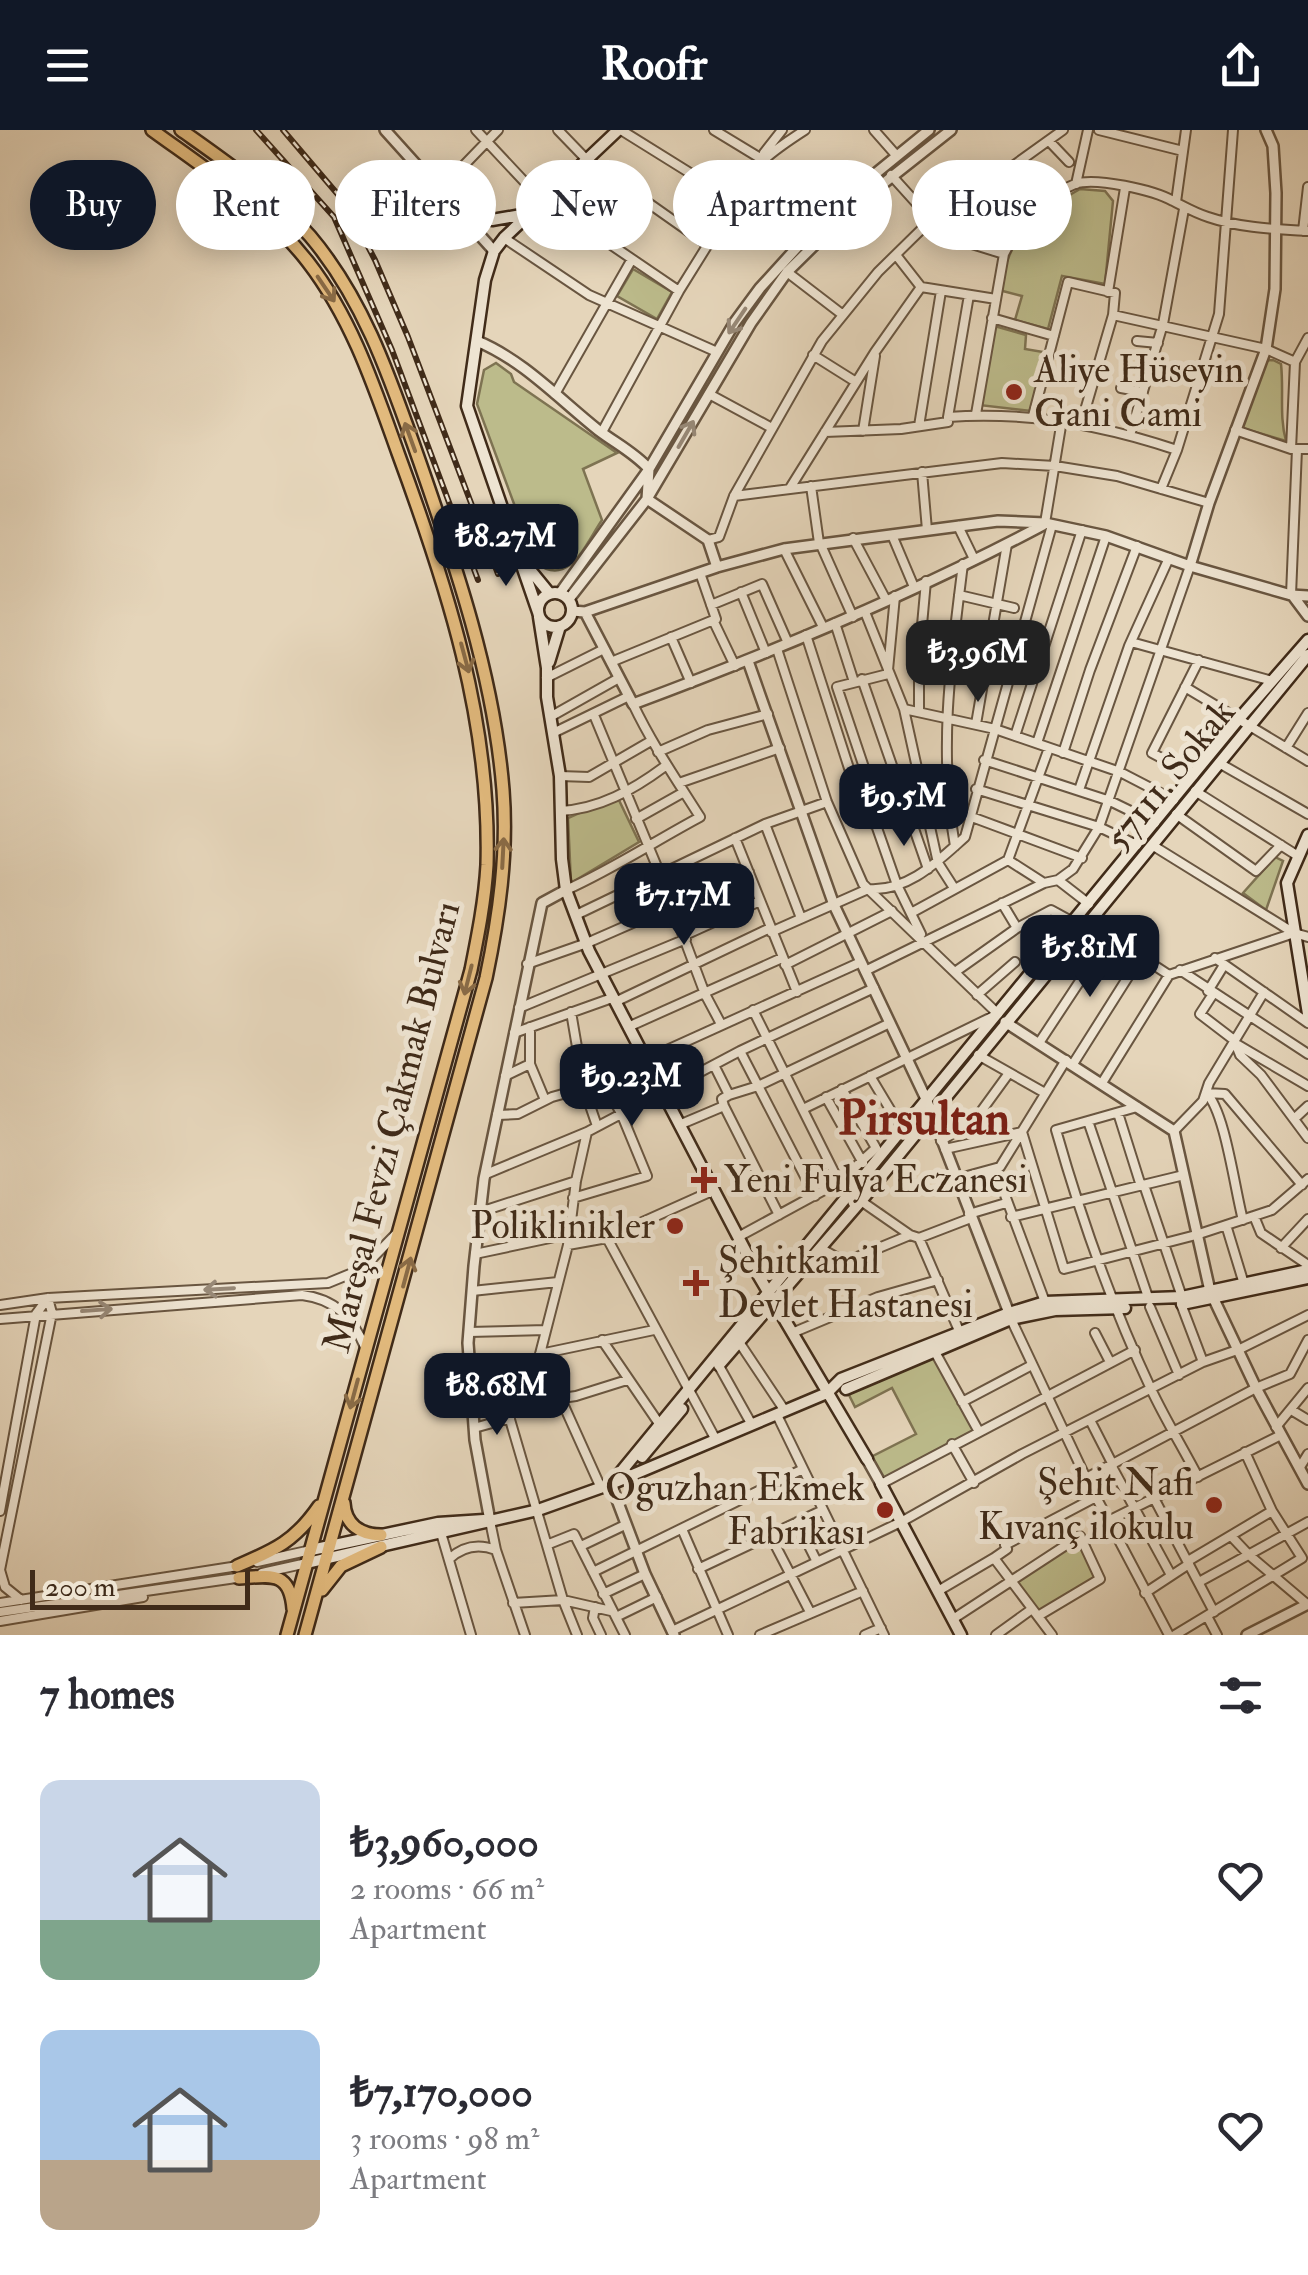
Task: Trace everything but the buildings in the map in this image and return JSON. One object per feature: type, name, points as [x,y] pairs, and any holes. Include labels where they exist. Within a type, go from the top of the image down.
[{"type":"main road","name":"Mareşal Fevzi Çakmak Bulvarı","points":[[152,130],[233,188],[286,236],[334,299],[365,362],[421,517],[470,675],[486,810],[486,867],[471,970],[287,1635]]},
{"type":"main road","name":"Mareşal Fevzi Çakmak Bulvarı","points":[[182,130],[277,203],[311,238],[349,293],[378,345],[468,611],[489,694],[503,789],[505,852],[498,920],[486,978],[305,1635]]},
{"type":"main road","points":[[586,160],[619,130]]},
{"type":"main road","points":[[516,227],[494,252],[485,280],[467,406],[516,551],[539,614],[548,625],[560,626],[568,621],[567,602],[516,551]]},
{"type":"main road","points":[[567,602],[540,600],[539,614],[560,776],[566,890],[601,974],[661,1093],[771,1298],[867,1459]]},
{"type":"main road","points":[[546,673],[560,626]]},
{"type":"main road","points":[[606,1486],[638,1462],[927,1101],[1002,1018],[1088,904],[1194,775],[1244,723],[1308,640]]},
{"type":"main road","name":"57111. Sokak","points":[[816,1244],[860,1201],[978,1055],[1002,1018],[1088,922],[1196,791],[1244,723],[1308,656]]},
{"type":"main road","points":[[1307,840],[1286,884],[1308,1014]]},
{"type":"main road","points":[[757,1273],[770,1276],[816,1244]]},
{"type":"main road","points":[[1212,1295],[1308,1271]]},
{"type":"main road","points":[[846,1389],[1010,1316],[1182,1301],[1308,1271]]},
{"type":"main road","points":[[606,1486],[719,1366],[771,1298]]},
{"type":"main road","points":[[309,1557],[381,1541],[441,1534],[538,1510],[606,1486],[827,1394],[841,1380],[1045,1302],[1116,1305]]},
{"type":"main road","points":[[881,1484],[961,1635]]},
{"type":"main road","points":[[238,1572],[284,1546],[326,1494]]},
{"type":"main road","points":[[344,1498],[345,1514],[352,1525],[381,1541]]},
{"type":"main road","points":[[310,1617],[322,1589],[341,1566],[381,1541],[438,1523],[490,1521]]},
{"type":"main road","points":[[238,1572],[282,1580],[290,1592],[293,1615]]},
{"type":"street","points":[[385,130],[412,160]]},
{"type":"street","points":[[476,130],[516,171]]},
{"type":"street","points":[[469,160],[498,130]]},
{"type":"street","points":[[558,130],[586,160]]},
{"type":"street","points":[[597,130],[607,140]]},
{"type":"street","points":[[619,130],[673,164]]},
{"type":"street","points":[[714,130],[760,158],[782,130]]},
{"type":"street","points":[[762,160],[806,130]]},
{"type":"street","points":[[874,130],[896,155]]},
{"type":"street","points":[[890,160],[929,130]]},
{"type":"street","points":[[892,174],[952,130]]},
{"type":"street","points":[[1023,160],[1063,130]]},
{"type":"street","points":[[1076,184],[1088,130]]},
{"type":"street","points":[[1099,130],[1183,151]]},
{"type":"street","points":[[1130,435],[1163,324],[1186,130]]},
{"type":"street","points":[[1161,489],[1178,450],[1215,336],[1233,130]]},
{"type":"street","points":[[497,1115],[518,1114],[584,1088],[752,1010],[926,943],[1002,903],[1058,880],[1082,858],[1110,801],[1209,503],[1266,349],[1275,289],[1275,230],[1273,146],[1266,130]]},
{"type":"street","points":[[1049,142],[1067,160]]},
{"type":"street","points":[[892,176],[912,199]]},
{"type":"street","points":[[976,414],[1004,254],[1012,238],[1046,203],[1076,184],[1111,183],[1224,222],[1306,231],[1308,187]]},
{"type":"street","points":[[1108,292],[1125,188]]},
{"type":"street","points":[[504,238],[589,295],[717,352]]},
{"type":"street","points":[[708,540],[718,537],[734,496],[813,354],[896,255],[912,242]]},
{"type":"street","points":[[619,250],[679,291]]},
{"type":"street","points":[[602,432],[705,250]]},
{"type":"street","points":[[567,602],[717,352],[760,288],[794,250]]},
{"type":"street","points":[[567,602],[647,499],[750,323],[787,272],[809,250]]},
{"type":"street","points":[[989,250],[1004,254]]},
{"type":"street","points":[[896,255],[920,287],[996,299]]},
{"type":"street","points":[[555,394],[632,259]]},
{"type":"street","points":[[787,272],[843,315]]},
{"type":"street","points":[[1033,416],[1068,282],[1115,293],[1113,316],[1081,424]]},
{"type":"street","points":[[790,488],[920,287]]},
{"type":"street","points":[[920,426],[941,291]]},
{"type":"street","points":[[825,432],[948,422],[968,295]]},
{"type":"street","points":[[1113,316],[1215,336],[1266,349],[1295,362]]},
{"type":"street","points":[[992,318],[1054,336]]},
{"type":"street","points":[[1308,338],[1295,362],[1291,594],[1308,616]]},
{"type":"street","points":[[478,340],[502,351],[649,468]]},
{"type":"street","points":[[1138,340],[1158,343]]},
{"type":"street","points":[[863,430],[875,352]]},
{"type":"street","points":[[813,354],[856,382]]},
{"type":"street","points":[[1122,388],[1144,392]]},
{"type":"street","points":[[708,394],[770,428]]},
{"type":"street","points":[[948,416],[1062,420],[1178,450]]},
{"type":"street","points":[[514,1032],[614,1000],[868,889],[897,885],[938,863],[964,837],[1049,524],[1062,420]]},
{"type":"street","points":[[1236,430],[1294,449],[1308,449]]},
{"type":"street","points":[[734,496],[1002,463],[1117,476],[1209,503]]},
{"type":"street","points":[[647,499],[649,468]]},
{"type":"street","points":[[922,472],[926,530]]},
{"type":"street","points":[[811,486],[820,543],[853,617]]},
{"type":"street","points":[[647,499],[708,540],[717,566]]},
{"type":"street","points":[[567,602],[784,549],[998,521],[1082,530],[1190,566],[1308,596]]},
{"type":"street","points":[[553,733],[631,700],[748,661],[853,617],[1049,524]]},
{"type":"street","points":[[958,526],[974,559]]},
{"type":"street","points":[[1015,736],[1082,530]]},
{"type":"street","points":[[892,535],[914,587]]},
{"type":"street","points":[[1037,743],[1106,536]]},
{"type":"street","points":[[853,538],[890,598],[888,672]]},
{"type":"street","points":[[976,724],[1008,544]]},
{"type":"street","points":[[1063,754],[1137,546]]},
{"type":"street","points":[[784,549],[823,627]]},
{"type":"street","points":[[1079,790],[1131,642],[1169,558]]},
{"type":"street","points":[[955,846],[946,716],[963,564]]},
{"type":"street","points":[[611,662],[716,619],[700,572]]},
{"type":"street","points":[[920,710],[919,658],[926,582]]},
{"type":"street","points":[[711,605],[762,584],[788,643]]},
{"type":"street","points":[[741,592],[772,651],[827,802],[863,884],[1002,1018],[1174,1131],[1212,1295],[1308,1484]]},
{"type":"street","points":[[959,594],[1014,608]]},
{"type":"street","points":[[526,1635],[496,1550],[490,1521],[474,1428],[469,1332],[486,1174],[528,964],[542,903],[608,871],[700,817],[664,767],[604,649],[567,602]]},
{"type":"street","points":[[864,612],[904,709],[938,863],[954,888]]},
{"type":"street","points":[[713,620],[735,666]]},
{"type":"street","points":[[835,623],[928,869]]},
{"type":"street","points":[[671,636],[691,682]]},
{"type":"street","points":[[806,636],[866,821],[876,825],[897,885],[926,943]]},
{"type":"street","points":[[1131,642],[1272,682]]},
{"type":"street","points":[[546,673],[604,649]]},
{"type":"street","points":[[1194,775],[1152,752],[1199,660]]},
{"type":"street","points":[[748,661],[834,905],[927,1101],[1010,1316],[1086,1478],[1172,1635],[1302,1558],[1272,1510],[1246,1452]]},
{"type":"street","points":[[876,825],[881,818],[836,688],[888,672]]},
{"type":"street","points":[[550,716],[619,678]]},
{"type":"street","points":[[1184,687],[1308,761]]},
{"type":"street","points":[[904,709],[995,728],[1120,772],[1174,800]]},
{"type":"street","points":[[1286,748],[1308,713]]},
{"type":"street","points":[[658,752],[708,730],[768,714]]},
{"type":"street","points":[[594,715],[705,994],[721,1024]]},
{"type":"street","points":[[560,776],[588,776],[623,760],[651,741]]},
{"type":"street","points":[[679,783],[780,748]]},
{"type":"street","points":[[910,912],[1008,860],[1049,748]]},
{"type":"street","points":[[984,760],[1110,801],[1155,823]]},
{"type":"street","points":[[1219,762],[1308,814]]},
{"type":"street","points":[[560,812],[585,810],[627,792],[664,767]]},
{"type":"street","points":[[976,789],[1098,827],[1137,846]]},
{"type":"street","points":[[1196,791],[1298,856]]},
{"type":"street","points":[[636,819],[684,792]]},
{"type":"street","points":[[903,798],[922,792]]},
{"type":"street","points":[[576,915],[766,824],[827,802]]},
{"type":"street","points":[[1176,814],[1256,871],[1281,845]]},
{"type":"street","points":[[969,816],[1082,858]]},
{"type":"street","points":[[766,824],[801,918]]},
{"type":"street","points":[[735,838],[797,992]]},
{"type":"street","points":[[1152,844],[1294,933],[1308,937]]},
{"type":"street","points":[[1008,860],[1044,883]]},
{"type":"street","points":[[528,964],[587,943],[749,872]]},
{"type":"street","points":[[1058,880],[1088,904]]},
{"type":"street","points":[[519,1008],[685,937],[760,900]]},
{"type":"street","points":[[1002,903],[1017,928]]},
{"type":"street","points":[[955,972],[1017,928],[1051,910],[1074,922]]},
{"type":"street","points":[[628,1027],[848,935],[892,911]]},
{"type":"street","points":[[1088,922],[1168,976]]},
{"type":"street","points":[[1102,1084],[1168,976],[1294,933]]},
{"type":"street","points":[[1039,1043],[1109,936]]},
{"type":"street","points":[[1296,948],[1308,956]]},
{"type":"street","points":[[956,1179],[996,1170],[1140,958]]},
{"type":"street","points":[[1215,958],[1308,1023]]},
{"type":"street","points":[[977,994],[1015,962]]},
{"type":"street","points":[[1224,965],[1200,1014],[1236,1042],[1308,1086]]},
{"type":"street","points":[[1180,970],[1308,1054]]},
{"type":"street","points":[[486,1174],[586,1132],[740,1050],[874,988]]},
{"type":"street","points":[[1174,1131],[1203,1101],[1264,992]]},
{"type":"street","points":[[752,1010],[839,1182]]},
{"type":"street","points":[[570,1012],[584,1088],[598,1126]]},
{"type":"street","points":[[804,1109],[906,1057],[1002,1018]]},
{"type":"street","points":[[779,1215],[722,1099],[890,1023]]},
{"type":"street","points":[[530,1027],[530,1064],[546,1100]]},
{"type":"street","points":[[1236,1042],[1240,1055],[1308,1138]]},
{"type":"street","points":[[740,1050],[815,1196]]},
{"type":"street","points":[[978,1055],[1045,1093]]},
{"type":"street","points":[[505,1076],[530,1064]]},
{"type":"street","points":[[714,1065],[728,1095]]},
{"type":"street","points":[[943,1145],[977,1117],[1009,1073]]},
{"type":"street","points":[[870,1076],[904,1131]]},
{"type":"street","points":[[573,1198],[647,1176],[602,1079]]},
{"type":"street","points":[[738,1237],[839,1182],[876,1148],[842,1088]]},
{"type":"street","points":[[1022,1132],[1064,1269],[1196,1235],[1272,1210],[1305,1182],[1225,1094],[1206,1093]]},
{"type":"street","points":[[1206,1093],[1220,1116],[1243,1220]]},
{"type":"street","points":[[826,1097],[863,1163]]},
{"type":"street","points":[[679,1126],[724,1106]]},
{"type":"street","points":[[1140,1106],[1056,1130],[1076,1200],[1116,1305],[1152,1390],[1198,1477]]},
{"type":"street","points":[[1294,1119],[1308,1106]]},
{"type":"street","points":[[1118,1113],[1203,1362]]},
{"type":"street","points":[[1088,1121],[1150,1304],[1179,1375]]},
{"type":"street","points":[[542,1399],[540,1354],[568,1245],[586,1132]]},
{"type":"street","points":[[943,1145],[1022,1132]]},
{"type":"street","points":[[996,1170],[1045,1302]]},
{"type":"street","points":[[1011,1217],[1184,1175]]},
{"type":"street","points":[[480,1212],[576,1181]]},
{"type":"street","points":[[568,1245],[606,1238],[714,1190]]},
{"type":"street","points":[[860,1201],[915,1237],[960,1333]]},
{"type":"street","points":[[816,1244],[845,1262],[1006,1202]]},
{"type":"street","points":[[1254,1216],[1261,1233],[1308,1271]]},
{"type":"street","points":[[1281,1248],[1308,1219]]},
{"type":"street","points":[[1226,1225],[1244,1284]]},
{"type":"street","points":[[0,1304],[317,1284],[355,1272],[385,1249],[400,1228]]},
{"type":"street","points":[[475,1254],[570,1234]]},
{"type":"street","points":[[606,1238],[716,1440]]},
{"type":"street","points":[[345,1312],[360,1294],[355,1272]]},
{"type":"street","points":[[792,1333],[878,1297],[938,1280]]},
{"type":"street","points":[[472,1292],[558,1282]]},
{"type":"street","points":[[0,1319],[318,1296],[345,1312],[366,1350]]},
{"type":"street","points":[[21,1600],[2,1587],[0,1570],[52,1313],[48,1298]]},
{"type":"street","points":[[0,1511],[36,1314],[48,1298]]},
{"type":"street","points":[[560,1397],[625,1525],[673,1633],[901,1522],[1022,1454],[1203,1362],[1240,1349],[1308,1315]]},
{"type":"street","points":[[469,1332],[546,1330]]},
{"type":"street","points":[[540,1354],[654,1330]]},
{"type":"street","points":[[1096,1334],[1110,1362]]},
{"type":"street","points":[[602,1340],[660,1425]]},
{"type":"street","points":[[1086,1478],[1290,1374],[1308,1340]]},
{"type":"street","points":[[739,1342],[781,1413],[883,1632],[865,1635]]},
{"type":"street","points":[[867,1459],[881,1484],[1135,1350]]},
{"type":"street","points":[[935,1352],[978,1430]]},
{"type":"street","points":[[962,1402],[1032,1365]]},
{"type":"street","points":[[719,1366],[752,1425]]},
{"type":"street","points":[[577,1635],[563,1600],[506,1406],[628,1380]]},
{"type":"street","points":[[1108,1521],[1246,1452],[1279,1431],[1308,1388]]},
{"type":"street","points":[[827,1394],[846,1389]]},
{"type":"street","points":[[1292,1411],[1308,1420]]},
{"type":"street","points":[[474,1428],[510,1418]]},
{"type":"street","points":[[1091,1422],[1171,1576]]},
{"type":"street","points":[[952,1444],[974,1484]]},
{"type":"street","points":[[1300,1468],[1308,1454]]},
{"type":"street","points":[[593,1572],[804,1469]]},
{"type":"street","points":[[938,1591],[994,1558],[1007,1549],[1005,1545],[1096,1496]]},
{"type":"street","points":[[1154,1500],[1198,1582],[1217,1635]]},
{"type":"street","points":[[698,1568],[823,1510]]},
{"type":"street","points":[[1146,1593],[1272,1510]]},
{"type":"street","points":[[797,1522],[816,1562]]},
{"type":"street","points":[[1198,1582],[1308,1522]]},
{"type":"street","points":[[581,1546],[625,1525]]},
{"type":"street","points":[[682,1529],[728,1635]]},
{"type":"street","points":[[441,1534],[471,1635]]},
{"type":"street","points":[[549,1544],[574,1534],[625,1635]]},
{"type":"street","points":[[770,1535],[810,1612]]},
{"type":"street","points":[[953,1619],[1080,1536],[1100,1579],[996,1635]]},
{"type":"street","points":[[1232,1536],[1248,1555],[1308,1604],[1247,1635]]},
{"type":"street","points":[[449,1558],[468,1547],[496,1550]]},
{"type":"street","points":[[0,1621],[124,1601],[309,1557]]},
{"type":"street","points":[[994,1558],[1052,1635]]},
{"type":"street","points":[[0,1603],[238,1572]]},
{"type":"street","points":[[603,1594],[645,1574]]},
{"type":"street","points":[[0,1612],[188,1586]]},
{"type":"street","points":[[760,1635],[863,1591]]},
{"type":"street","points":[[513,1603],[563,1600],[614,1614],[657,1598]]},
{"type":"street","points":[[595,1607],[593,1618],[600,1635]]},
{"type":"shaded area","points":[[1080,189],[1105,191],[1113,201],[1105,284],[1062,276],[1048,329],[1015,320],[1022,296],[999,290],[1010,254],[1012,250],[1072,250],[1072,194]]},
{"type":"shaded area","points":[[633,269],[672,292],[657,319],[617,296]]},
{"type":"shaded area","points":[[991,325],[1026,335],[1025,349],[1043,352],[1031,411],[979,405]]},
{"type":"shaded area","points":[[1263,361],[1281,364],[1286,441],[1242,428]]},
{"type":"shaded area","points":[[496,363],[511,374],[514,382],[617,453],[583,469],[602,520],[575,560],[558,570],[536,563],[477,404],[484,370]]},
{"type":"shaded area","points":[[617,796],[639,842],[571,883],[568,818]]},
{"type":"shaded area","points":[[1275,857],[1283,861],[1266,910],[1243,893]]},
{"type":"shaded area","points":[[935,1352],[978,1430],[881,1484],[867,1459],[916,1434],[892,1388],[855,1407],[846,1389]]},
{"type":"shaded area","points":[[1080,1536],[1100,1579],[1038,1616],[1011,1580]]},
{"type":"railway","points":[[256,130],[334,217],[392,350],[478,580]]},
{"type":"railway","points":[[283,130],[346,204],[375,260],[498,574]]},
{"type":"place","name":"Aliye Hüseyin Gani Cami","points":[[1014,392]]},
{"type":"place","name":"Yeni Fulya Eczanesi","points":[[704,1180]]},
{"type":"place","name":"Poliklinikler","points":[[675,1226]]},
{"type":"place","name":"Şehitkamil Devlet Hastanesi","points":[[696,1283]]},
{"type":"place","name":"Şehit Nafi Kıvanç ilokulu","points":[[1214,1505]]},
{"type":"place","name":"Oguzhan Ekmek Fabrikası","points":[[885,1510]]},
{"type":"district","name":"Pirsultan","points":[[924,1119]]}]
